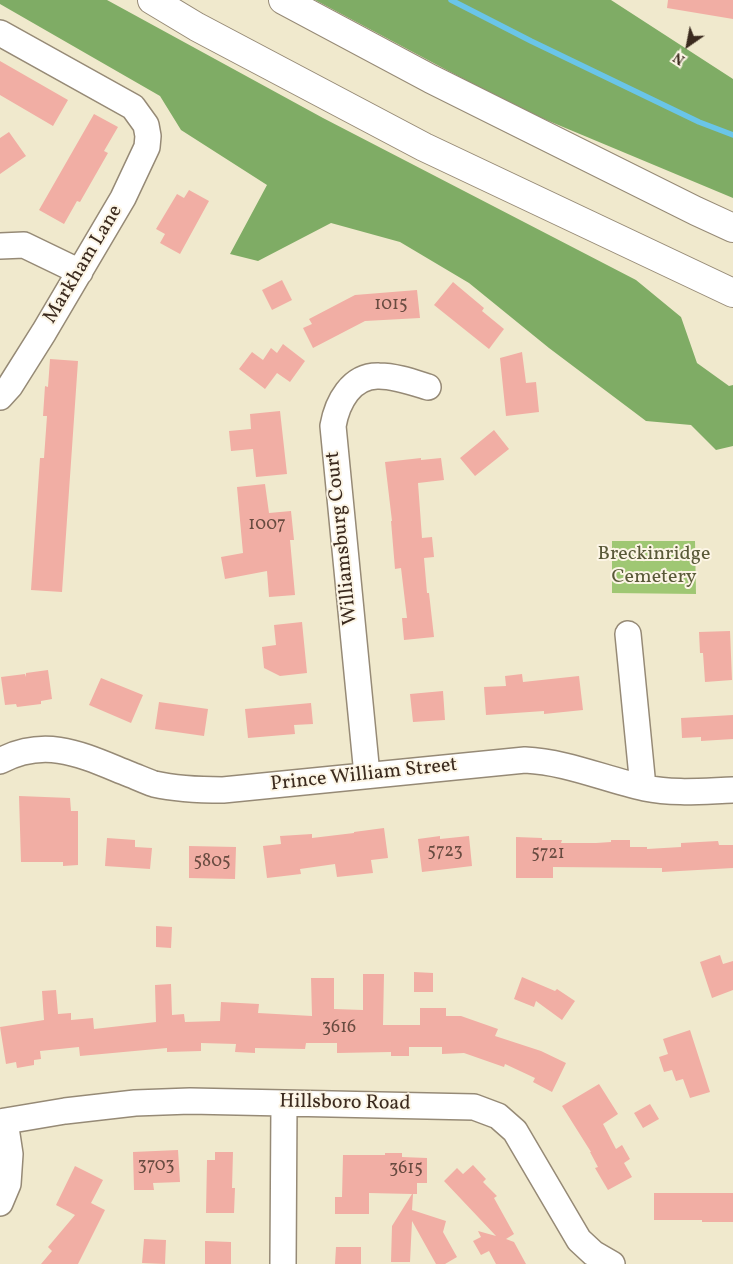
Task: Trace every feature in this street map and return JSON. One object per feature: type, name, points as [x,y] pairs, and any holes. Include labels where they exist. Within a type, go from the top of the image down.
[{"type":"highway","points":[[152,0],[197,27],[424,147],[733,294]]},
{"type":"highway","points":[[283,0],[430,79],[733,228]]},
{"type":"street","name":"Markham Lane","points":[[0,33],[133,107],[146,125],[148,136],[147,147],[123,198],[10,386],[0,397]]},
{"type":"street","points":[[0,246],[24,246],[80,272]]},
{"type":"street","name":"Williamsburg Court","points":[[367,775],[333,426],[336,409],[342,398],[351,387],[366,378],[377,376],[393,378],[428,387]]},
{"type":"street","points":[[628,634],[643,788]]},
{"type":"street","name":"Prince William Street","points":[[0,761],[24,752],[44,749],[60,750],[76,753],[154,783],[195,790],[223,790],[524,760],[544,761],[572,767],[643,788],[663,791],[733,790]]},
{"type":"street","name":"Hillsboro Road","points":[[3,1122],[65,1111],[136,1102],[190,1101],[474,1107],[498,1116],[515,1131],[579,1240],[593,1253],[612,1264]]},
{"type":"street","points":[[283,1264],[284,1103]]},
{"type":"street","points":[[0,1203],[8,1184],[10,1154],[3,1122]]},
{"type":"green space","points":[[0,0],[107,0],[323,118],[636,280],[681,317],[697,363],[729,386],[733,385],[733,446],[716,450],[691,425],[646,421],[549,348],[469,283],[400,242],[331,223],[258,261],[230,254],[267,185],[181,130],[160,96],[0,4]]},
{"type":"green space","points":[[315,0],[611,0],[733,79],[733,198],[520,109]]},
{"type":"green space","name":"Breckinridge Cemetery","points":[[612,541],[695,541],[696,594],[612,593]]},
{"type":"building","points":[[668,0],[733,0],[733,19],[667,8]]},
{"type":"building","points":[[0,61],[68,100],[53,126],[0,95]]},
{"type":"building","points":[[94,114],[118,127],[104,151],[108,153],[80,202],[77,201],[64,224],[39,210]]},
{"type":"building","points":[[9,132],[26,156],[0,174],[0,138]]},
{"type":"building","points":[[189,190],[209,201],[180,254],[160,243],[165,234],[156,229],[177,194],[184,198]]},
{"type":"building","points":[[282,280],[292,300],[272,310],[262,290]]},
{"type":"building","points":[[453,282],[484,308],[482,311],[504,329],[489,349],[434,305]]},
{"type":"building","points":[[417,290],[420,318],[365,321],[313,348],[303,328],[312,324],[309,319],[355,295]]},
{"type":"building","points":[[283,344],[305,361],[290,382],[277,373],[265,389],[239,369],[252,352],[263,360],[271,348],[277,353]]},
{"type":"building","points":[[522,352],[526,383],[536,382],[539,412],[506,416],[500,358]]},
{"type":"building","points":[[50,359],[78,361],[62,592],[31,590],[40,458],[44,458],[47,416],[43,416],[45,386],[48,387]]},
{"type":"building","points":[[280,411],[287,474],[256,477],[253,449],[231,451],[229,431],[251,429],[250,414]]},
{"type":"building","points":[[494,430],[509,449],[475,476],[460,458]]},
{"type":"building","points":[[421,458],[421,460],[441,458],[444,480],[418,483],[422,538],[432,537],[434,557],[424,558],[434,637],[404,640],[402,618],[407,618],[401,568],[395,569],[385,462]]},
{"type":"building","points":[[265,484],[269,513],[291,511],[294,540],[290,540],[295,595],[269,597],[267,571],[225,579],[221,557],[243,553],[237,487]]},
{"type":"building","points":[[302,622],[307,673],[280,676],[264,668],[262,647],[276,645],[274,625]]},
{"type":"building","points":[[730,631],[732,680],[705,682],[703,653],[700,653],[699,632]]},
{"type":"building","points":[[48,670],[52,699],[41,701],[41,704],[17,707],[16,704],[5,705],[1,677],[25,674],[26,677],[26,673]]},
{"type":"building","points":[[522,674],[523,682],[579,676],[583,710],[544,714],[544,711],[486,715],[484,687],[506,686],[505,676]]},
{"type":"building","points":[[101,678],[143,695],[131,723],[89,705]]},
{"type":"building","points":[[443,691],[445,720],[413,722],[410,694]]},
{"type":"building","points":[[159,702],[208,709],[204,736],[155,729]]},
{"type":"building","points":[[311,703],[313,724],[294,725],[295,734],[248,738],[245,709]]},
{"type":"building","points":[[733,715],[733,739],[701,741],[701,737],[682,738],[681,718]]},
{"type":"building","points":[[19,796],[70,798],[71,811],[78,811],[78,865],[63,866],[63,862],[21,862]]},
{"type":"building","points":[[384,828],[388,858],[371,860],[373,873],[337,877],[335,864],[300,869],[301,874],[267,878],[263,846],[281,844],[280,836],[312,834],[312,838]]},
{"type":"building","points":[[440,836],[440,839],[469,836],[472,866],[422,872],[418,839]]},
{"type":"building","points":[[516,837],[562,840],[561,843],[596,843],[611,842],[611,840],[630,840],[630,847],[647,847],[647,849],[681,847],[681,843],[718,841],[719,845],[733,845],[733,868],[662,872],[662,868],[553,867],[553,878],[516,878]]},
{"type":"building","points":[[107,838],[135,840],[135,847],[152,848],[150,869],[105,866]]},
{"type":"building","points":[[189,846],[236,847],[235,879],[189,878]]},
{"type":"building","points":[[156,926],[172,927],[171,948],[156,947]]},
{"type":"building","points":[[720,955],[723,964],[733,961],[733,990],[712,998],[700,962]]},
{"type":"building","points":[[414,972],[433,973],[433,992],[414,992]]},
{"type":"building","points":[[363,974],[384,974],[383,1025],[420,1025],[420,1008],[446,1008],[446,1016],[461,1016],[498,1029],[495,1036],[541,1051],[566,1063],[552,1092],[533,1082],[535,1078],[505,1064],[504,1067],[464,1053],[442,1054],[442,1047],[409,1047],[409,1056],[391,1056],[391,1052],[337,1053],[337,1043],[306,1043],[305,1049],[255,1048],[255,1053],[235,1052],[236,1044],[201,1043],[201,1051],[167,1052],[167,1048],[80,1056],[79,1047],[40,1051],[41,1059],[34,1060],[34,1065],[17,1068],[16,1062],[6,1064],[0,1027],[44,1020],[42,991],[56,990],[58,1014],[71,1013],[71,1020],[93,1018],[94,1029],[156,1022],[155,985],[171,984],[172,1015],[184,1014],[185,1022],[220,1021],[221,1002],[259,1004],[258,1013],[312,1016],[311,978],[334,978],[334,1009],[363,1010]]},
{"type":"building","points":[[522,977],[555,991],[557,989],[575,1001],[562,1020],[536,1001],[534,1007],[514,999]]},
{"type":"building","points":[[690,1030],[710,1092],[690,1098],[683,1079],[676,1081],[672,1070],[664,1072],[659,1057],[668,1054],[663,1039]]},
{"type":"building","points":[[599,1084],[618,1114],[603,1124],[616,1149],[622,1145],[630,1159],[624,1163],[632,1177],[608,1190],[595,1168],[598,1167],[591,1152],[562,1106]]},
{"type":"building","points":[[650,1104],[659,1119],[643,1128],[634,1113]]},
{"type":"building","points":[[178,1150],[180,1182],[153,1183],[154,1190],[134,1190],[133,1152]]},
{"type":"building","points":[[215,1152],[233,1152],[232,1188],[235,1188],[234,1213],[206,1213],[207,1160],[215,1160]]},
{"type":"building","points":[[385,1153],[402,1153],[402,1157],[427,1158],[427,1183],[417,1183],[417,1194],[413,1194],[412,1210],[446,1221],[443,1232],[457,1257],[445,1264],[436,1264],[412,1221],[410,1262],[391,1262],[392,1226],[412,1194],[369,1193],[369,1214],[335,1214],[335,1197],[342,1197],[343,1155],[385,1155]]},
{"type":"building","points":[[473,1165],[486,1179],[483,1182],[497,1196],[494,1198],[514,1234],[506,1239],[514,1242],[526,1264],[496,1264],[489,1251],[481,1255],[473,1241],[481,1237],[478,1231],[496,1236],[444,1181],[457,1168],[463,1174]]},
{"type":"building","points":[[75,1166],[103,1180],[91,1203],[105,1210],[78,1264],[41,1264],[52,1251],[48,1247],[75,1215],[56,1205]]},
{"type":"building","points":[[654,1193],[733,1193],[733,1222],[654,1220]]},
{"type":"building","points":[[144,1239],[166,1240],[165,1264],[142,1263]]},
{"type":"building","points":[[205,1241],[231,1242],[231,1264],[205,1264]]},
{"type":"building","points":[[336,1247],[361,1247],[361,1264],[335,1264]]},
{"type":"waterway","points":[[451,0],[699,122],[733,135]]}]
